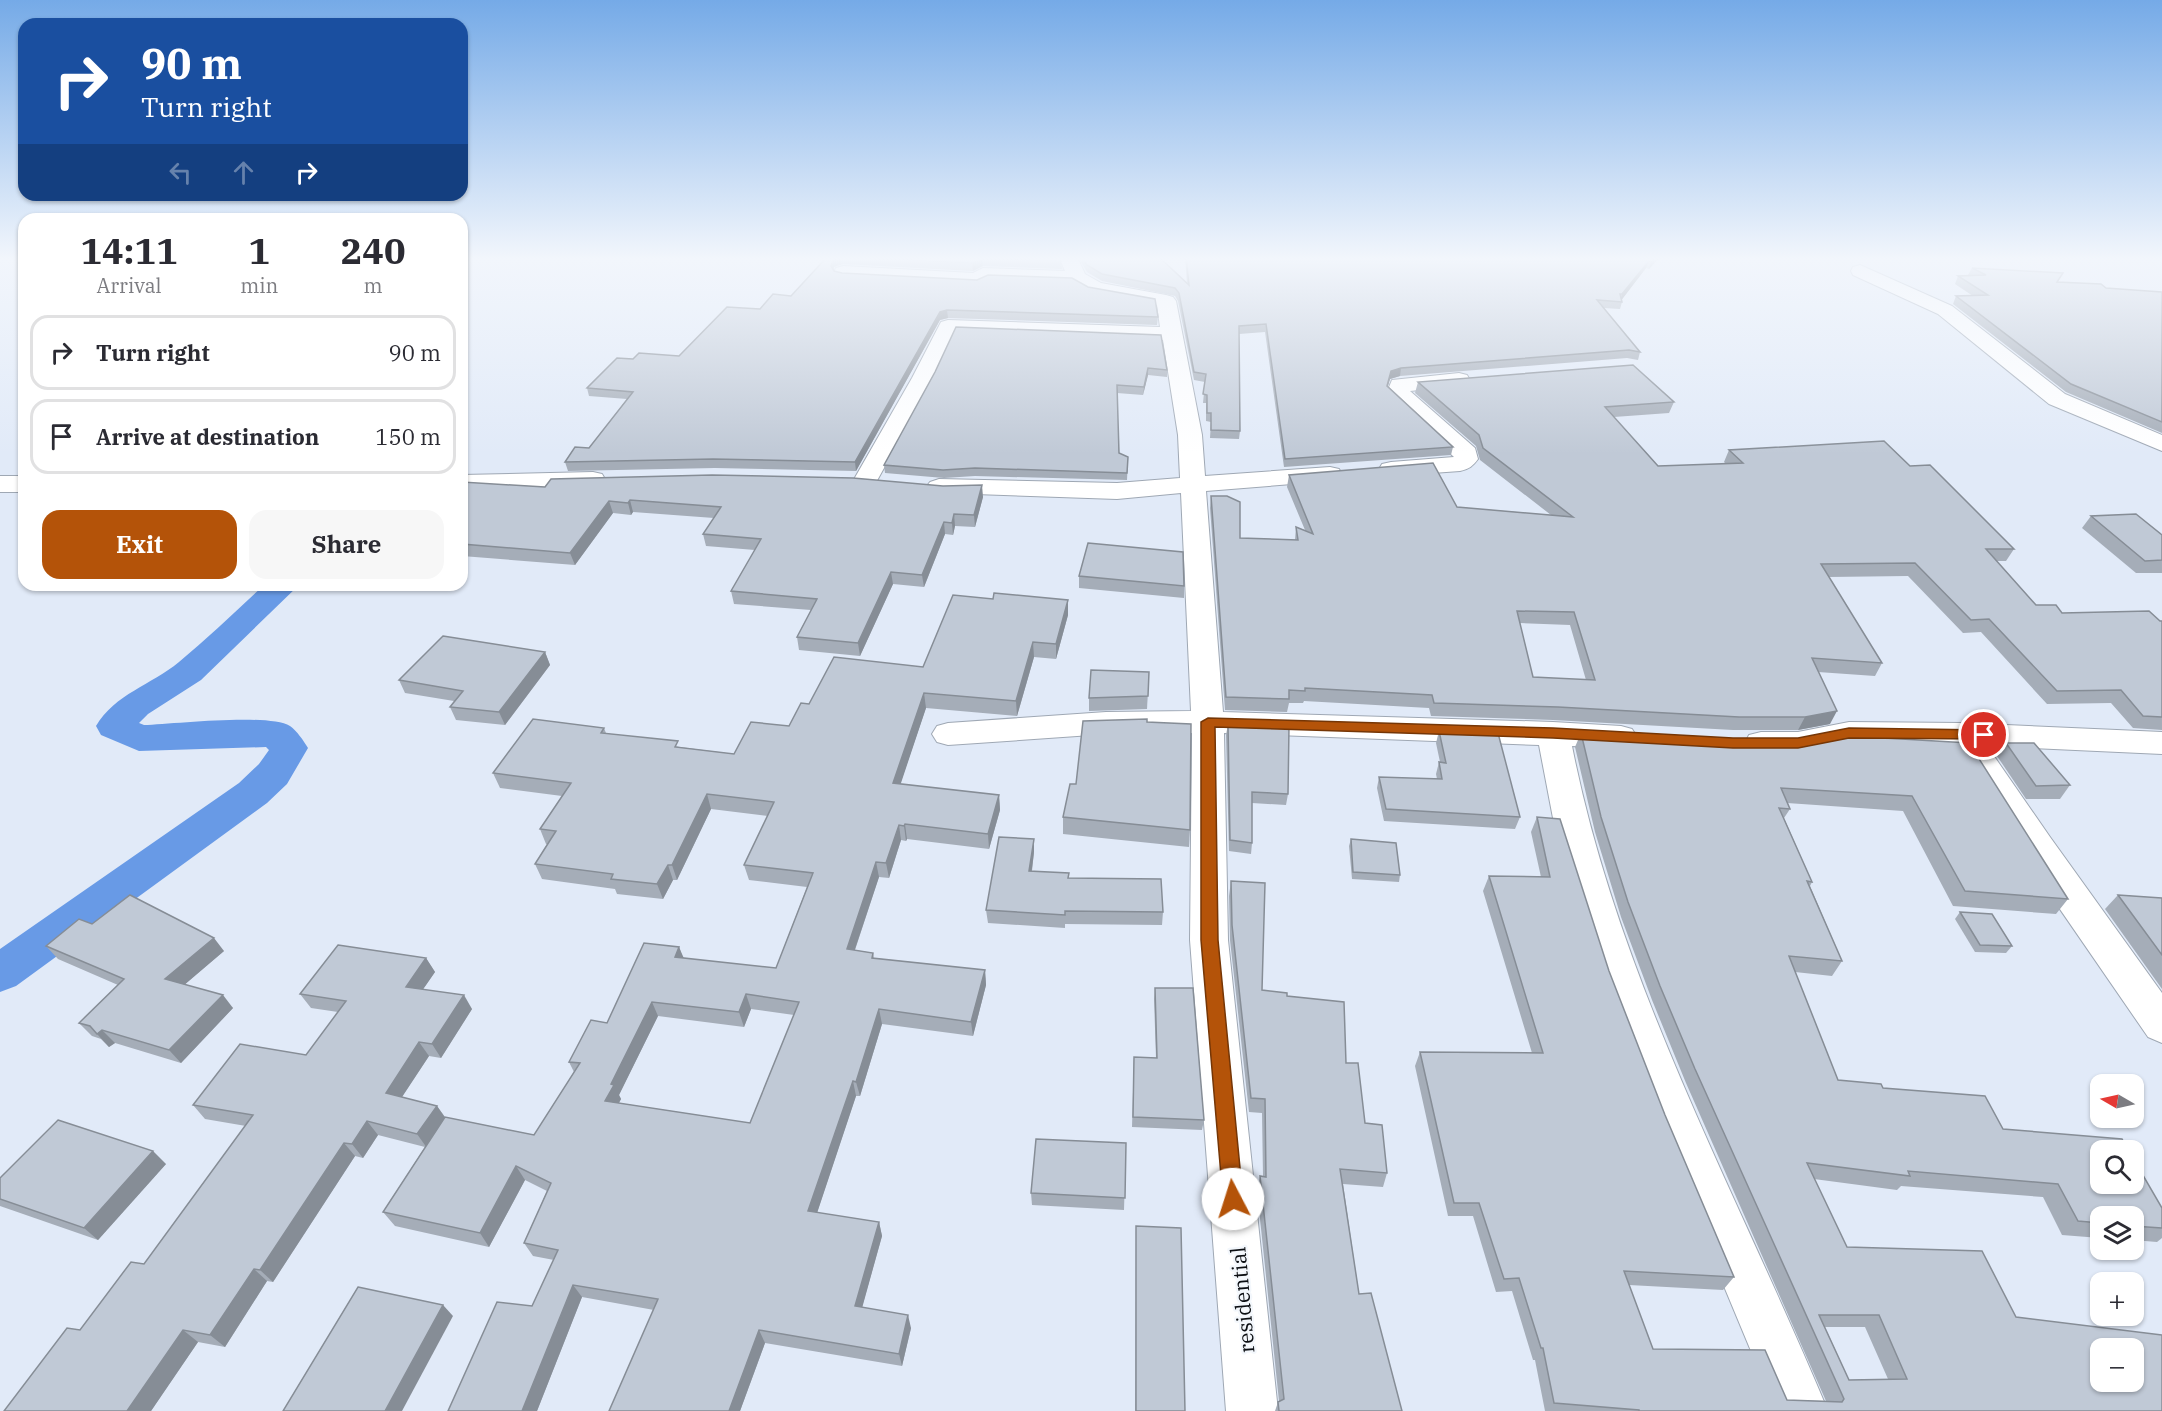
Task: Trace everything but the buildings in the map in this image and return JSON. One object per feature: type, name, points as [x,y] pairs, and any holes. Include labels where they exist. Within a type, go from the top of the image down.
[{"type":"street","name":"residential","points":[[1170,323],[1190,435],[1208,722],[1209,940],[1252,1411]]},
{"type":"street","points":[[1961,323],[2057,399],[2162,444]]},
{"type":"street","points":[[1172,334],[948,326],[923,378],[854,481],[944,488],[975,486],[1117,491],[1161,489],[1192,483],[1461,464],[1466,459],[1466,453],[1398,392],[1398,388],[1400,385],[1479,378]]},
{"type":"street","points":[[468,483],[613,478]]},
{"type":"street","points":[[948,734],[1095,723],[1208,722],[1654,738]]},
{"type":"street","points":[[1553,733],[1575,837],[1630,1003],[1701,1178],[1802,1411]]},
{"type":"street","points":[[1733,743],[1798,743],[1849,733],[1962,734],[2162,742]]},
{"type":"street","points":[[1962,734],[2037,847],[2162,1025]]},
{"type":"waterway","points":[[0,973],[253,793],[273,774],[289,748],[276,735],[250,733],[139,738],[114,726],[135,705],[189,672],[277,591]]},
{"type":"route","points":[[1233,1199],[1209,940],[1208,722],[1553,733],[1733,743],[1798,743],[1849,733],[1984,735]]}]
